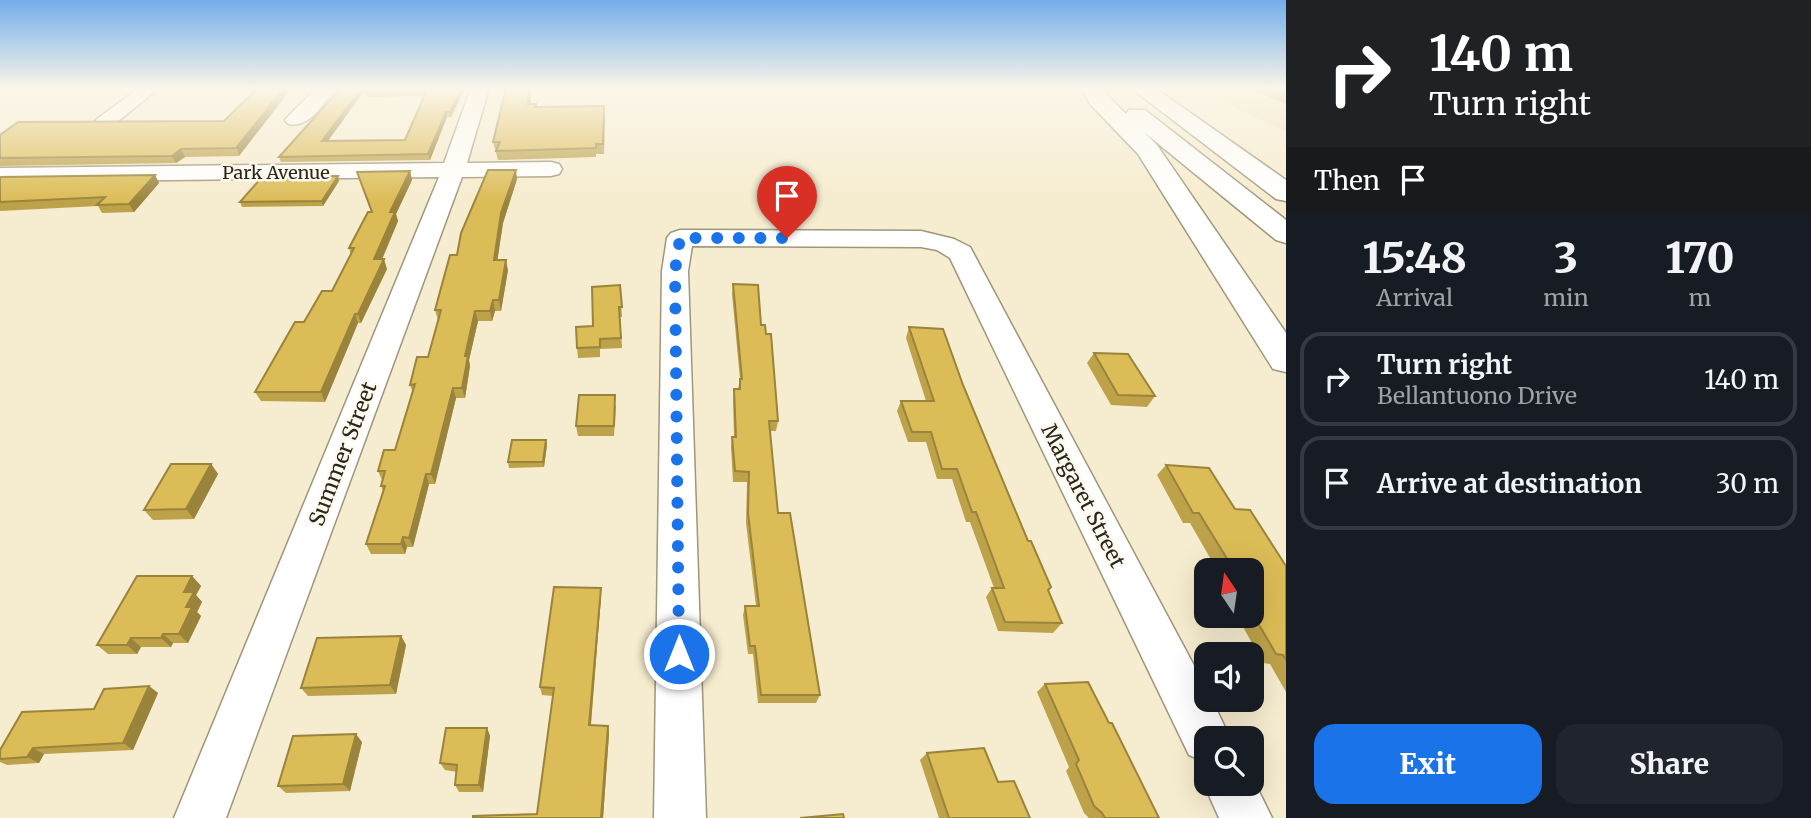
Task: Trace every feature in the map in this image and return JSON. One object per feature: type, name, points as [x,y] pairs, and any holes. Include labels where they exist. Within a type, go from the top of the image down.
[{"type":"highway","points":[[1125,126],[1148,150],[1286,360]]},
{"type":"highway","points":[[1150,126],[1286,234]]},
{"type":"highway","points":[[1194,126],[1286,193]]},
{"type":"highway","points":[[1225,126],[1267,151]]},
{"type":"street","name":"Summer Street","points":[[201,818],[453,171],[468,126]]},
{"type":"street","name":"Park Avenue","points":[[0,175],[551,169]]},
{"type":"street","name":"Margaret Street","points":[[681,818],[675,271],[680,238],[921,239],[945,244],[961,253],[1200,726]]},
{"type":"street","points":[[1235,796],[1246,818]]},
{"type":"shaded area","points":[[1274,126],[1286,126],[1286,132]]},
{"type":"building","points":[[12,126],[253,126],[236,148],[181,149],[172,156],[0,158],[0,135]]},
{"type":"building","points":[[307,126],[333,126],[322,141],[405,140],[411,126],[440,126],[428,154],[279,157]]},
{"type":"building","points":[[497,126],[603,126],[603,144],[596,144],[596,148],[496,151],[500,142],[493,142]]},
{"type":"building","points":[[488,170],[516,170],[501,213],[494,260],[506,260],[499,300],[493,300],[490,311],[475,311],[465,356],[468,356],[462,388],[453,388],[431,474],[426,474],[409,538],[403,537],[401,544],[366,544],[385,486],[381,486],[385,471],[378,471],[384,450],[395,450],[415,384],[410,385],[417,357],[428,357],[441,310],[435,310],[450,255],[457,255],[461,233]]},
{"type":"building","points":[[410,171],[390,212],[395,212],[374,259],[384,259],[358,314],[355,314],[321,392],[255,392],[295,322],[304,322],[322,291],[332,291],[354,248],[349,248],[368,212],[372,212],[357,172]]},
{"type":"building","points":[[155,175],[129,204],[97,205],[105,197],[0,202],[0,177]]},
{"type":"building","points":[[338,176],[322,201],[240,202],[262,177]]},
{"type":"building","points":[[733,284],[758,285],[761,325],[765,325],[766,334],[771,334],[778,421],[769,421],[778,513],[790,513],[820,695],[761,695],[755,646],[750,646],[745,606],[759,606],[748,513],[749,472],[735,471],[732,437],[736,437],[734,389],[740,389],[742,379]]},
{"type":"building","points":[[620,285],[621,338],[600,339],[600,347],[577,348],[576,327],[593,326],[592,287]]},
{"type":"building","points":[[909,327],[943,329],[963,385],[1028,541],[1031,541],[1051,587],[1048,590],[1062,623],[1005,622],[992,588],[1004,588],[957,469],[942,469],[931,432],[912,432],[901,401],[934,401]]},
{"type":"building","points":[[1094,353],[1128,354],[1155,396],[1118,395]]},
{"type":"building","points":[[579,395],[615,395],[614,426],[576,426]]},
{"type":"building","points":[[512,440],[546,440],[543,462],[508,462]]},
{"type":"building","points":[[171,464],[211,464],[186,509],[144,510]]},
{"type":"building","points":[[1166,465],[1209,468],[1235,509],[1250,510],[1286,566],[1286,660],[1283,655],[1276,654],[1261,628],[1264,628],[1264,558],[1227,558],[1199,513],[1193,513]]},
{"type":"building","points":[[137,576],[192,576],[184,592],[194,592],[186,607],[192,607],[179,634],[163,634],[161,638],[131,638],[127,645],[97,645]]},
{"type":"building","points":[[554,587],[601,588],[589,725],[608,726],[601,818],[473,818],[537,814],[554,688],[540,687]]},
{"type":"building","points":[[401,636],[390,685],[301,688],[317,638]]},
{"type":"building","points":[[1088,682],[1109,723],[1112,723],[1159,818],[1105,818],[1094,806],[1076,764],[1079,760],[1045,684]]},
{"type":"building","points":[[149,686],[123,743],[33,748],[27,757],[0,759],[0,750],[22,712],[94,709],[104,689]]},
{"type":"building","points":[[446,728],[487,728],[479,785],[455,785],[457,765],[440,763]]},
{"type":"building","points":[[356,734],[343,784],[278,786],[293,736]]},
{"type":"building","points":[[984,748],[998,782],[1014,781],[1030,818],[949,818],[927,753]]},
{"type":"building","points":[[843,814],[844,818],[800,818]]},
{"type":"route","points":[[679,654],[675,271],[680,238],[787,238]]}]
